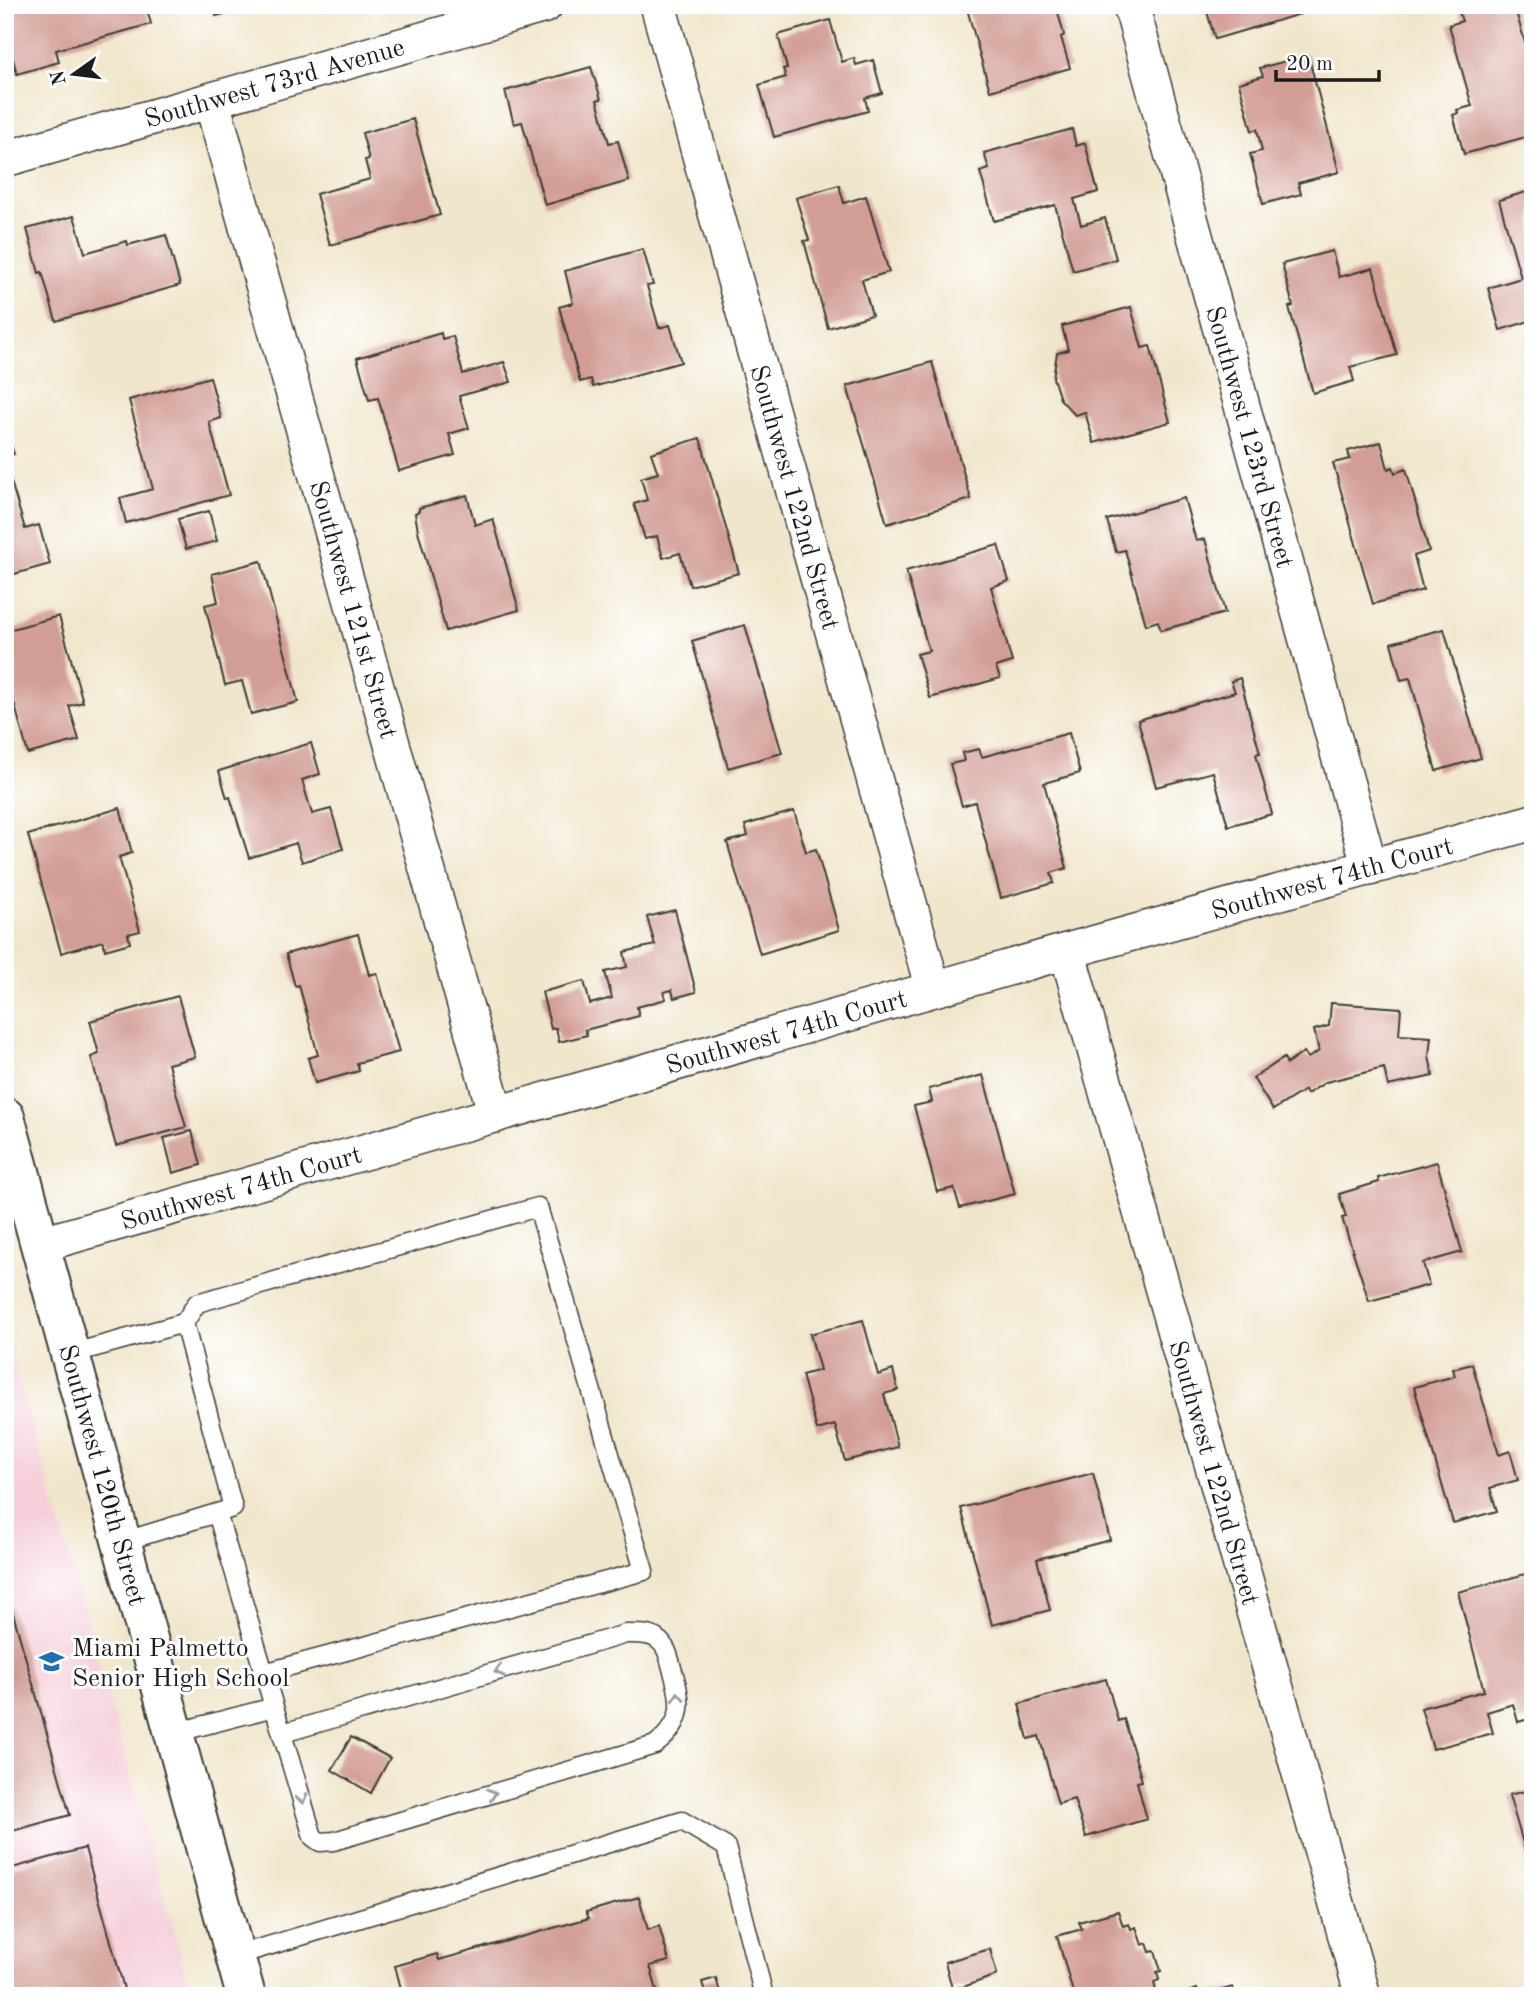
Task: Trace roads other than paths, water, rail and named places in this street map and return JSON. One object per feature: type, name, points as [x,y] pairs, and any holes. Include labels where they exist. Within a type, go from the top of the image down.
[{"type":"street","name":"Southwest 73rd Avenue","points":[[5,159],[545,5]]},
{"type":"street","name":"Southwest 122nd Street","points":[[659,5],[933,989]]},
{"type":"street","name":"Southwest 123rd Street","points":[[1131,5],[1370,867]]},
{"type":"street","name":"Southwest 121st Street","points":[[212,102],[496,1115]]},
{"type":"street","name":"Southwest 74th Court","points":[[40,1245],[1067,951],[1533,822]]},
{"type":"street","name":"Southwest 122nd Street","points":[[1067,951],[1363,1996]]},
{"type":"street","name":"Southwest 120th Street","points":[[5,1117],[246,1996]]},
{"type":"lane","points":[[70,1354],[184,1323],[197,1303],[538,1207],[644,1571],[264,1673]]},
{"type":"lane","points":[[122,1542],[233,1508],[184,1323]]},
{"type":"lane","points":[[217,1513],[313,1837],[320,1842],[334,1841],[655,1745],[666,1737],[674,1724],[681,1697],[666,1648],[656,1638],[644,1634],[626,1634],[283,1733]]},
{"type":"lane","points":[[174,1733],[274,1707]]},
{"type":"lane","points":[[235,1956],[682,1821],[726,1847],[764,1996]]},
{"type":"place","name":"Miami Palmetto Senior High School","points":[[52,1662]]}]
